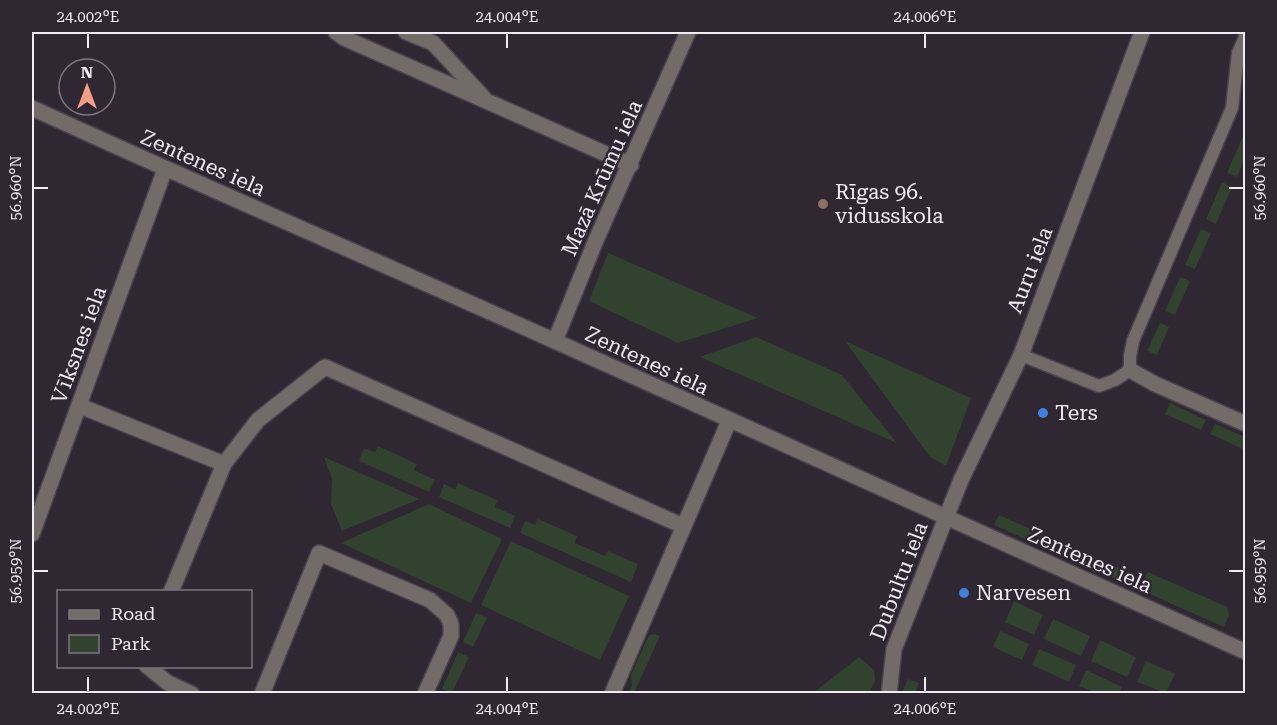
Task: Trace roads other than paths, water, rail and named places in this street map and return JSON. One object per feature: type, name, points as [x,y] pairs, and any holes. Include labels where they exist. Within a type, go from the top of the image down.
[{"type":"street","points":[[336,32],[344,38],[488,104],[631,165]]},
{"type":"street","points":[[406,32],[433,43],[488,104]]},
{"type":"street","name":"Mazā Krūmu iela","points":[[555,341],[596,240],[688,32]]},
{"type":"street","name":"Auru iela","points":[[945,519],[961,480],[1021,355],[1142,32]]},
{"type":"street","name":"Zentenes iela","points":[[32,108],[165,170],[555,341],[729,422],[1245,652]]},
{"type":"street","name":"Vīksnes iela","points":[[32,534],[165,170]]},
{"type":"street","points":[[171,590],[224,464],[258,420],[325,367],[683,526]]},
{"type":"street","points":[[1130,370],[1155,384],[1245,424]]},
{"type":"street","points":[[80,406],[224,464]]},
{"type":"street","points":[[612,693],[729,422]]},
{"type":"street","name":"Dubultu iela","points":[[889,693],[894,649],[945,519]]},
{"type":"street","points":[[262,693],[319,553],[430,600],[447,615],[451,624],[451,636],[425,693]]},
{"type":"street","points":[[149,668],[168,683],[192,693]]},
{"type":"lane","points":[[1021,355],[1099,386],[1114,381],[1130,370],[1133,341],[1232,108],[1238,53],[1245,35]]},
{"type":"place","name":"Rīgas 96. vidusskola","points":[[823,204]]},
{"type":"place","name":"Ters","points":[[1043,413]]},
{"type":"place","name":"Narvesen","points":[[964,593]]}]
